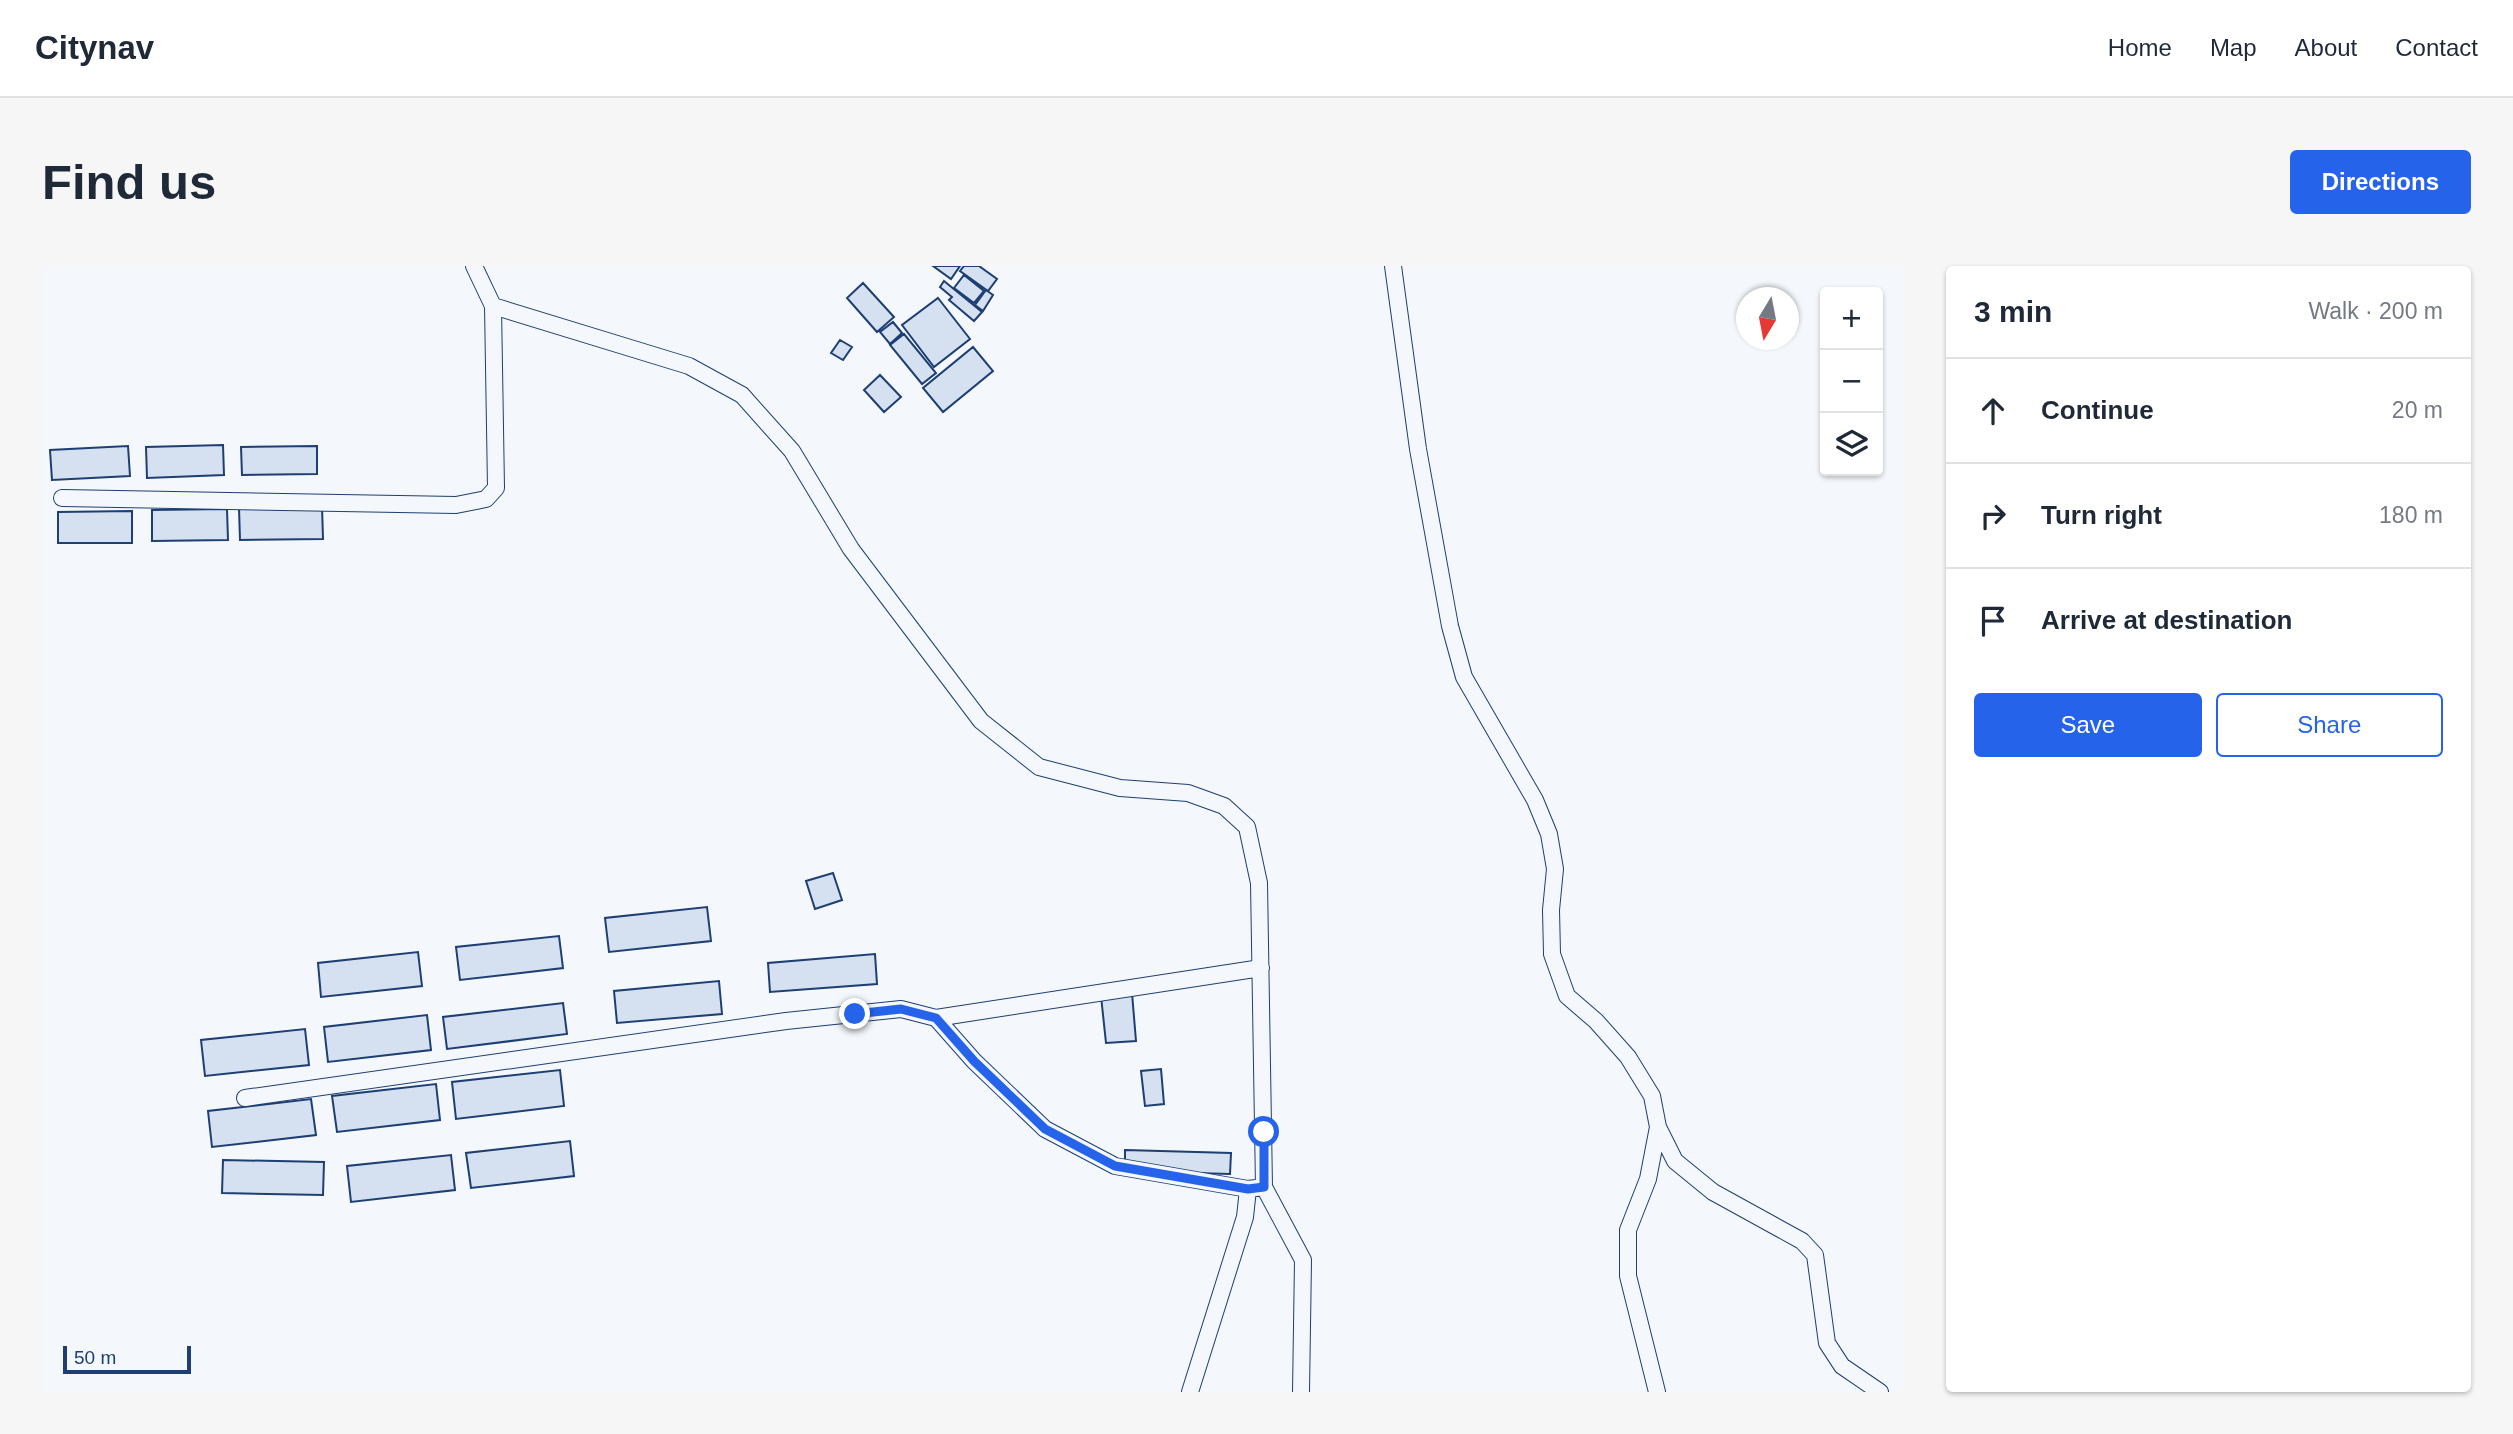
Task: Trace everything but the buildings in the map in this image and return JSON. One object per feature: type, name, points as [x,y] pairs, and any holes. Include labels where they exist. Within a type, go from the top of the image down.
[{"type":"street","points":[[62,498],[456,505],[486,499],[496,488],[493,306],[474,266]]},
{"type":"street","points":[[1393,266],[1432,530],[1450,626],[1464,677],[1535,800],[1549,834],[1555,869],[1550,910],[1552,954],[1567,996],[1597,1021],[1628,1057],[1652,1096],[1658,1127],[1675,1161],[1713,1192],[1802,1241],[1815,1255],[1827,1343],[1842,1366],[1880,1392]]},
{"type":"street","points":[[493,306],[689,366],[742,395],[792,451],[851,549],[981,721],[1039,767],[1120,788],[1188,793],[1224,806],[1247,827],[1259,883],[1261,968],[1256,1188],[1190,1392]]},
{"type":"street","points":[[245,1098],[786,1021],[901,1009],[936,1018],[1261,968]]},
{"type":"street","points":[[936,1018],[974,1061],[1045,1129],[1115,1166],[1256,1188],[1303,1260],[1301,1392]]},
{"type":"street","points":[[1657,1392],[1628,1276],[1628,1230],[1648,1180],[1658,1127]]},
{"type":"route","points":[[855,1014],[901,1009],[936,1018],[974,1061],[1045,1129],[1115,1166],[1248,1189],[1264,1187],[1264,1132]]}]
